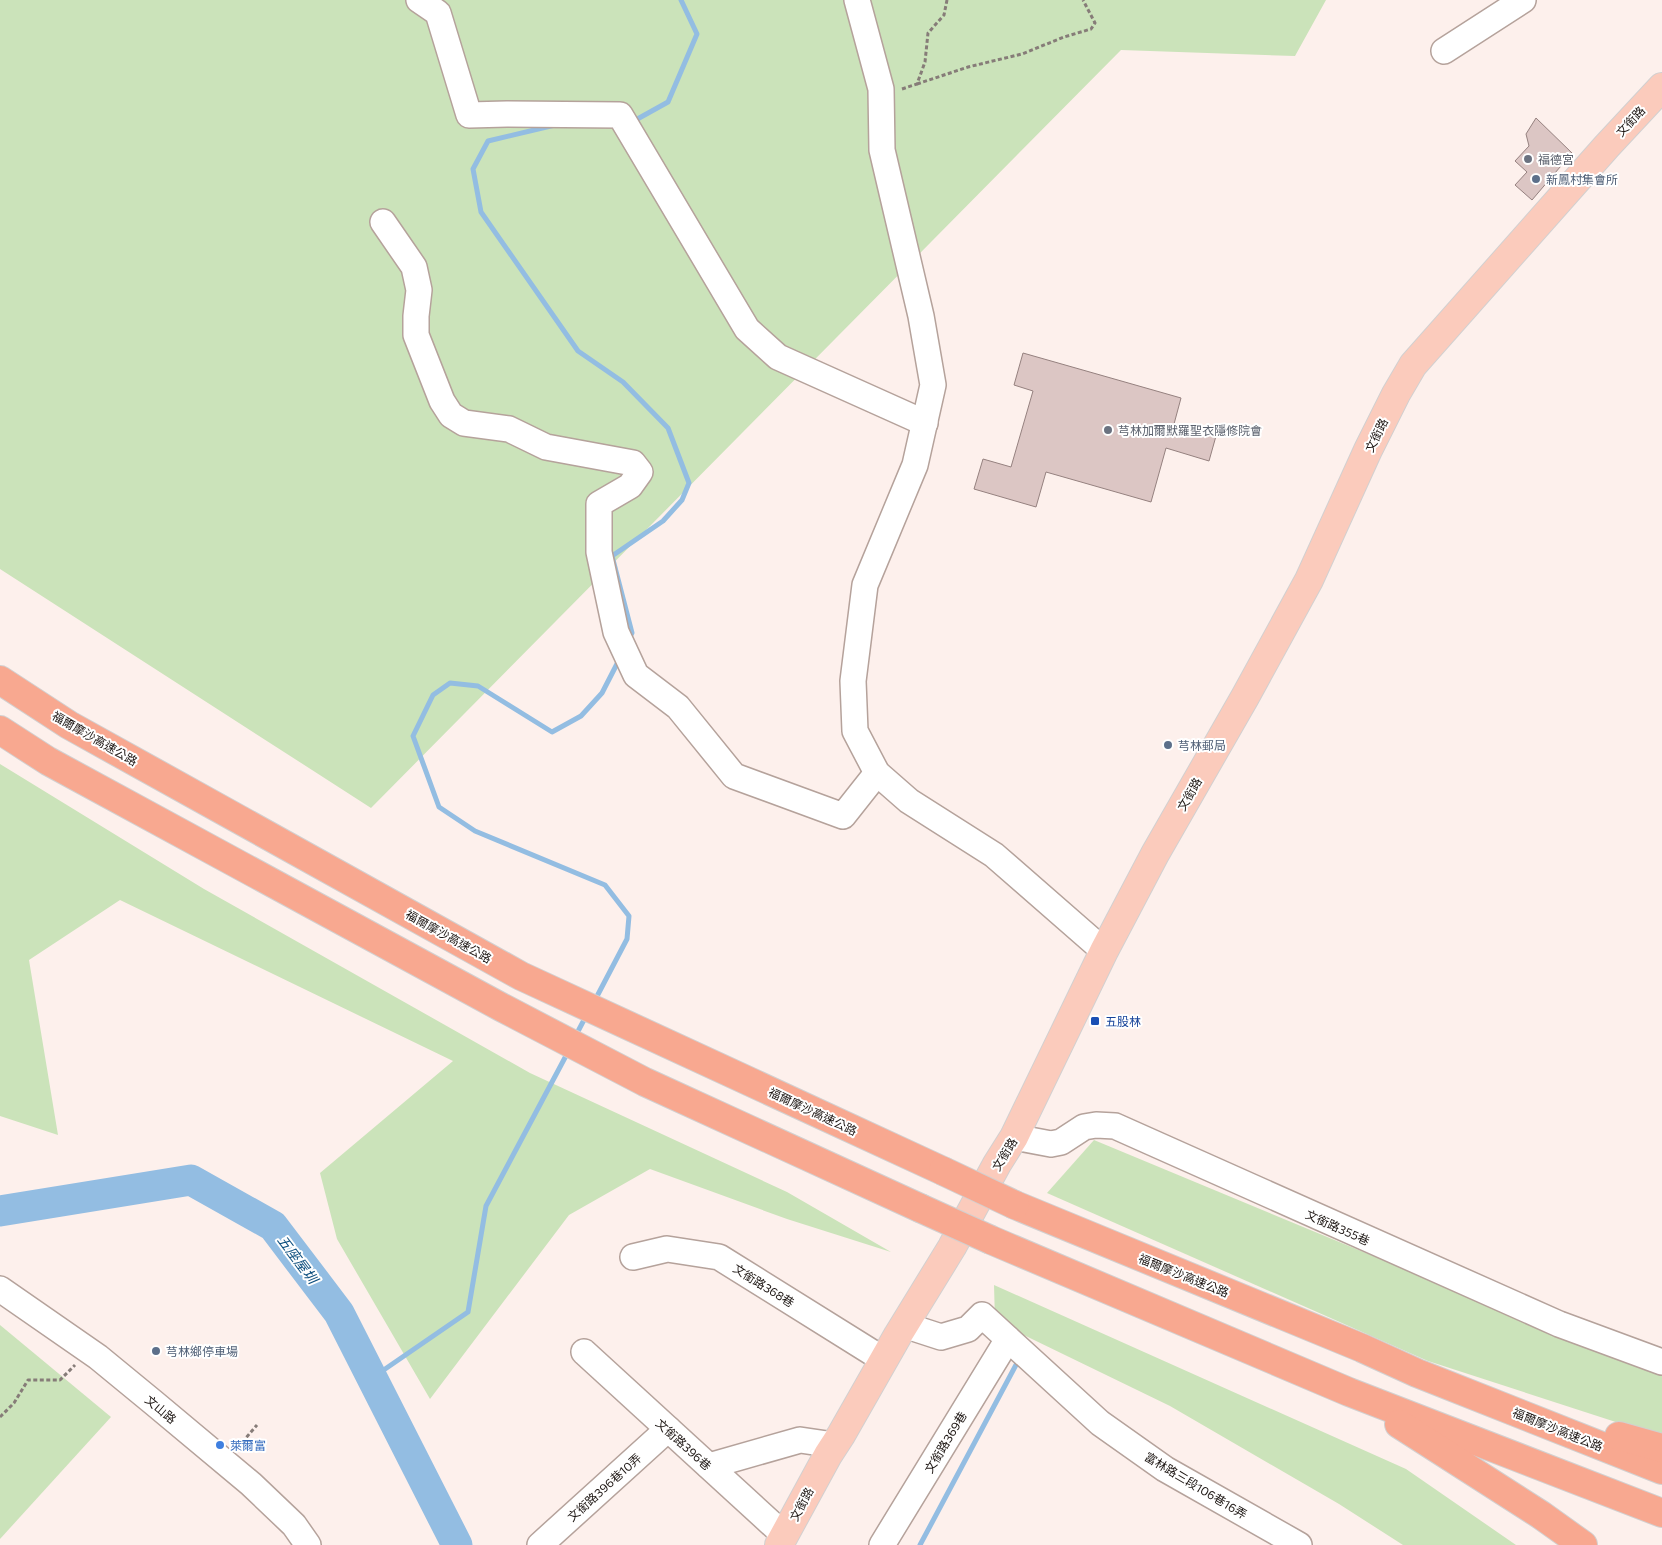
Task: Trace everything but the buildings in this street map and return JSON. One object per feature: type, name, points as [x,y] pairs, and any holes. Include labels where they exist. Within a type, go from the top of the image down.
[{"type":"highway","name":"福爾摩沙高速公路","points":[[0,680],[69,725],[520,976],[1015,1205],[1362,1348],[1417,1373],[1662,1470]]},
{"type":"highway","points":[[0,730],[48,761],[501,1007],[645,1082],[991,1240],[1349,1392],[1662,1513]]},
{"type":"highway","points":[[1417,1373],[1557,1419],[1662,1448]]},
{"type":"highway","points":[[1349,1392],[1541,1515],[1583,1545]]},
{"type":"main road","name":"文銜路","points":[[781,1540],[834,1445],[952,1247],[997,1164],[1014,1137],[1104,951],[1155,854],[1246,697],[1308,580],[1368,450],[1413,365],[1594,160],[1662,87]]},
{"type":"street","points":[[419,0],[438,13],[469,115],[620,115],[747,330],[778,357],[924,423]]},
{"type":"street","points":[[857,0],[881,90],[882,150],[921,316],[933,385],[915,465],[865,585],[853,681],[855,731],[877,773],[909,801],[994,855],[1104,951]]},
{"type":"street","points":[[1444,51],[1523,0]]},
{"type":"street","points":[[382,222],[414,267],[419,290],[416,335],[442,402],[451,415],[464,423],[509,428],[546,447],[633,463],[640,472],[630,486],[599,504],[599,552],[616,632],[636,676],[678,707],[734,776],[843,816],[877,773]]},
{"type":"street","name":"文銜路355巷","points":[[1014,1137],[1051,1144],[1062,1142],[1084,1127],[1096,1124],[1115,1126],[1559,1324],[1662,1362]]},
{"type":"street","name":"文銜路368巷","points":[[633,1257],[668,1249],[719,1257],[884,1360]]},
{"type":"street","name":"文山路","points":[[0,1288],[90,1350],[225,1462],[294,1525],[308,1545]]},
{"type":"street","name":"富林路三段106巷16弄","points":[[904,1325],[941,1336],[968,1329],[982,1315],[1100,1423],[1165,1469],[1299,1545]]},
{"type":"street","name":"文銜路369巷","points":[[882,1545],[1008,1339]]},
{"type":"street","name":"文銜路396巷","points":[[584,1352],[709,1466],[781,1540]]},
{"type":"street","name":"文銜路396巷10弄","points":[[540,1545],[668,1428]]},
{"type":"street","points":[[709,1466],[800,1440],[834,1445]]},
{"type":"path","points":[[917,84],[925,62],[928,32],[944,15],[947,0]]},
{"type":"path","points":[[881,90],[903,89],[968,67],[1022,54],[1064,37],[1091,29],[1095,23],[1083,0]]},
{"type":"path","points":[[0,1417],[14,1403],[28,1380],[60,1380],[90,1350]]},
{"type":"path","points":[[225,1462],[257,1425]]},
{"type":"green space","points":[[0,0],[1326,0],[1295,56],[1121,50],[371,808],[0,569]]},
{"type":"green space","points":[[0,764],[204,889],[530,1073],[787,1192],[891,1252],[787,1219],[650,1169],[569,1215],[430,1399],[337,1239],[320,1173],[453,1061],[120,900],[29,960],[58,1135],[0,1116]]},
{"type":"green space","points":[[1094,1140],[1662,1376],[1662,1437],[1428,1361],[1047,1193]]},
{"type":"green space","points":[[994,1285],[1406,1469],[1516,1545],[1403,1545],[1339,1504],[1170,1406],[995,1321]]},
{"type":"green space","points":[[0,1325],[111,1417],[0,1539]]},
{"type":"waterway","points":[[632,122],[668,102],[697,34],[681,0]]},
{"type":"waterway","points":[[555,125],[488,141],[473,169],[481,212],[578,351],[623,382],[668,428],[689,483],[682,500],[663,521],[612,556],[632,633],[628,641]]},
{"type":"waterway","points":[[594,1002],[627,939],[629,916],[605,885],[475,831],[439,807],[413,736],[433,695],[450,683],[478,686],[552,732],[581,716],[602,693],[620,658]]},
{"type":"waterway","points":[[575,1037],[586,1016]]},
{"type":"waterway","points":[[372,1378],[468,1312],[486,1206],[568,1052]]},
{"type":"waterway","name":"五座屋圳","points":[[0,1211],[191,1180],[273,1226],[339,1313],[457,1545]]},
{"type":"waterway","points":[[920,1545],[1017,1363]]},
{"type":"place","name":"福德宮","points":[[1528,159]]},
{"type":"place","name":"新鳳村集會所","points":[[1536,179]]},
{"type":"place","name":"芎林加爾默羅聖衣隱修院會","points":[[1108,430]]},
{"type":"place","name":"芎林郵局","points":[[1168,745]]},
{"type":"place","name":"五股林","points":[[1095,1021]]},
{"type":"place","name":"芎林鄉停車場","points":[[156,1351]]},
{"type":"place","name":"萊爾富","points":[[220,1445]]}]
